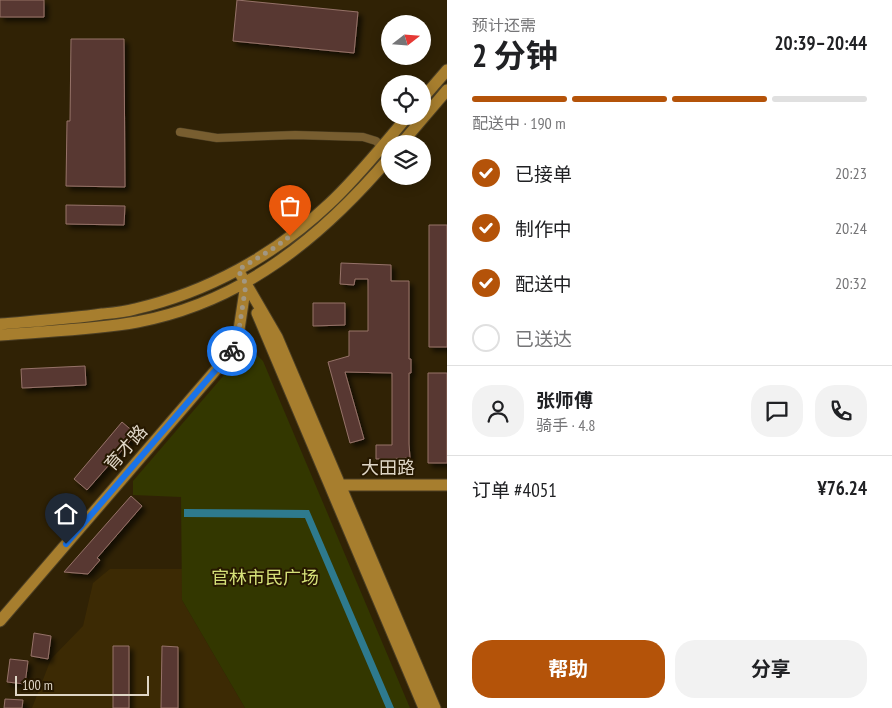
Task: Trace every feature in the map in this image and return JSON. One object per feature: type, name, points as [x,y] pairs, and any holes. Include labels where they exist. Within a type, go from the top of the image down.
[{"type":"main road","points":[[431,89],[447,70]]},
{"type":"main road","points":[[409,135],[447,90]]},
{"type":"main road","points":[[392,135],[400,125]]},
{"type":"main road","points":[[0,324],[73,318],[134,310],[191,293],[238,270],[277,246],[329,204],[381,148]]},
{"type":"main road","points":[[0,335],[137,322],[197,306],[246,284],[285,257],[340,212],[381,167]]},
{"type":"main road","points":[[238,270],[277,336],[424,708]]},
{"type":"main road","name":"育才路","points":[[0,621],[233,350],[238,336],[246,284]]},
{"type":"main road","name":"大田路","points":[[336,487],[447,485]]},
{"type":"main road","points":[[336,487],[435,708]]},
{"type":"street","points":[[180,132],[217,138],[295,135],[363,137],[376,141],[381,146]]},
{"type":"shaded area","points":[[110,569],[182,569],[182,600],[245,708],[32,708],[51,659],[83,626],[93,583]]},
{"type":"green space","name":"官林市民广场","points":[[249,353],[256,354],[263,361],[410,708],[245,708],[182,600],[181,497],[133,495],[133,481],[237,360]]},
{"type":"water","points":[[184,509],[309,510],[394,708],[386,708],[305,518],[184,517]]},
{"type":"building","points":[[0,0],[44,0],[44,17],[0,17]]},
{"type":"building","points":[[237,0],[358,12],[354,53],[233,41]]},
{"type":"building","points":[[71,39],[124,39],[125,187],[66,186],[67,121],[70,121]]},
{"type":"building","points":[[66,205],[125,206],[124,225],[66,224]]},
{"type":"building","points":[[429,225],[447,225],[447,347],[429,347]]},
{"type":"building","points":[[341,263],[391,265],[391,281],[409,281],[409,359],[411,359],[411,373],[409,373],[410,458],[376,459],[376,445],[392,445],[392,373],[345,372],[364,439],[350,443],[328,362],[349,356],[349,331],[368,331],[368,279],[355,279],[354,285],[340,284]]},
{"type":"building","points":[[313,303],[345,303],[345,325],[313,326]]},
{"type":"building","points":[[85,366],[86,385],[22,388],[21,369]]},
{"type":"building","points":[[428,373],[447,373],[447,463],[428,463]]},
{"type":"building","points":[[122,422],[136,434],[87,490],[74,479]]},
{"type":"building","points":[[131,496],[142,506],[97,558],[100,560],[88,574],[64,572]]},
{"type":"building","points":[[34,633],[51,636],[48,659],[31,656]]},
{"type":"building","points":[[113,646],[129,646],[129,708],[113,708]]},
{"type":"building","points":[[162,646],[178,647],[178,708],[161,708]]},
{"type":"building","points":[[10,659],[28,661],[25,684],[7,682]]},
{"type":"building","points":[[5,699],[23,700],[22,708],[4,708]]},
{"type":"way so far","points":[[232,351],[238,336],[246,284],[238,270],[290,236]]},
{"type":"route","points":[[66,544],[232,351]]}]
